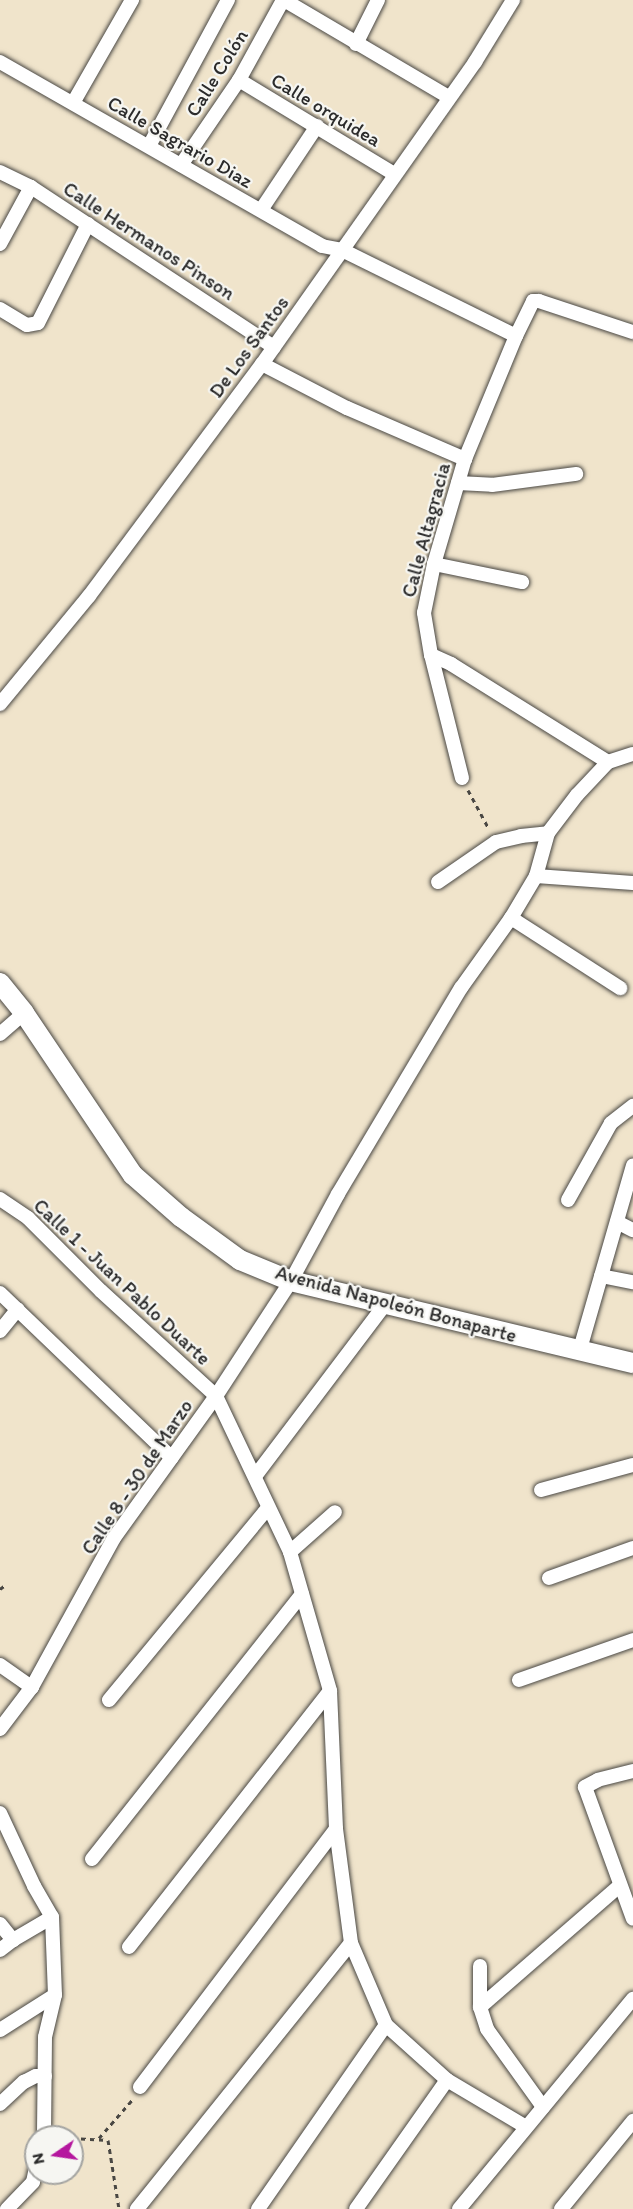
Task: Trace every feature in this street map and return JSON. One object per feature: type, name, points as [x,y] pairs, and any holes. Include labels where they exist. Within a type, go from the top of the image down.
[{"type":"main road","name":"Avenida Napoleón Bonaparte","points":[[0,983],[24,1013],[133,1175],[181,1217],[240,1260],[291,1281],[633,1363]]},
{"type":"street","points":[[73,103],[132,0]]},
{"type":"street","points":[[149,146],[228,0]]},
{"type":"street","points":[[283,0],[448,97]]},
{"type":"street","name":"Calle Colón","points":[[181,165],[239,80],[283,0]]},
{"type":"street","points":[[356,44],[378,0]]},
{"type":"street","name":"De Los Santos","points":[[0,704],[89,596],[262,364],[448,97],[475,62],[513,0]]},
{"type":"street","name":"Calle Sagrario Diaz","points":[[0,62],[322,246],[342,250],[516,336]]},
{"type":"street","name":"Calle orquidea","points":[[239,80],[394,174]]},
{"type":"street","points":[[261,210],[316,126]]},
{"type":"street","name":"Calle Hermanos Pinson","points":[[0,172],[31,187],[274,347]]},
{"type":"street","points":[[0,244],[31,187]]},
{"type":"street","points":[[0,309],[27,325],[38,323],[88,225]]},
{"type":"street","name":"Calle Altagracia","points":[[462,778],[430,655],[424,613],[434,564],[465,459],[533,301],[633,332]]},
{"type":"street","points":[[262,364],[346,408],[465,459]]},
{"type":"street","points":[[458,483],[492,485],[576,474]]},
{"type":"street","points":[[434,564],[522,582]]},
{"type":"street","points":[[430,655],[451,664],[608,762]]},
{"type":"street","points":[[438,882],[496,842],[548,833],[577,795],[608,762],[633,754]]},
{"type":"street","name":"Calle 8 - 30 de Marzo","points":[[0,1729],[32,1687],[114,1538],[216,1396],[291,1281],[338,1194],[461,988],[511,918],[536,876],[548,833]]},
{"type":"street","points":[[536,876],[633,883]]},
{"type":"street","points":[[511,918],[620,988]]},
{"type":"street","points":[[0,1034],[24,1013]]},
{"type":"street","points":[[568,1200],[611,1123],[632,1108]]},
{"type":"street","points":[[580,1349],[633,1165]]},
{"type":"street","name":"Calle 1 - Juan Pablo Duarte","points":[[0,1199],[28,1218],[101,1291],[216,1396]]},
{"type":"street","points":[[617,1222],[633,1230]]},
{"type":"street","points":[[601,1276],[633,1282]]},
{"type":"street","points":[[0,1293],[172,1458]]},
{"type":"street","points":[[256,1475],[386,1303]]},
{"type":"street","points":[[0,1331],[18,1309]]},
{"type":"street","points":[[216,1396],[256,1475],[268,1508],[290,1552],[330,1691],[336,1829],[351,1943],[386,2025],[447,2080],[526,2127]]},
{"type":"street","points":[[540,1490],[633,1465]]},
{"type":"street","points":[[109,1700],[268,1508]]},
{"type":"street","points":[[290,1552],[334,1512]]},
{"type":"street","points":[[549,1578],[633,1548]]},
{"type":"street","points":[[92,1859],[303,1594]]},
{"type":"street","points":[[519,1680],[633,1640]]},
{"type":"street","points":[[0,1665],[32,1687]]},
{"type":"street","points":[[129,1947],[330,1691]]},
{"type":"street","points":[[633,1771],[598,1780],[585,1787],[633,1919]]},
{"type":"street","points":[[0,1813],[34,1886],[52,1917],[55,1995],[45,2037],[44,2125]]},
{"type":"street","points":[[140,2087],[336,1829]]},
{"type":"street","points":[[480,2007],[620,1886]]},
{"type":"street","points":[[0,1950],[52,1917]]},
{"type":"street","points":[[0,1924],[13,1940]]},
{"type":"street","points":[[137,2209],[351,1943]]},
{"type":"street","points":[[480,1966],[480,2007],[488,2029],[543,2107]]},
{"type":"street","points":[[0,2030],[55,1995]]},
{"type":"street","points":[[459,2209],[633,1999]]},
{"type":"street","points":[[258,2209],[386,2025]]},
{"type":"street","points":[[0,2104],[24,2082],[36,2076],[45,2076]]},
{"type":"street","points":[[356,2209],[447,2080]]},
{"type":"street","points":[[561,2209],[633,2121]]},
{"type":"street","points":[[7,2209],[30,2185]]},
{"type":"path","points":[[462,778],[496,842]]},
{"type":"path","points":[[0,1590],[4,1586]]},
{"type":"path","points":[[99,2138],[135,2097],[140,2087]]},
{"type":"path","points":[[84,2138],[105,2138],[110,2144],[119,2209]]}]
